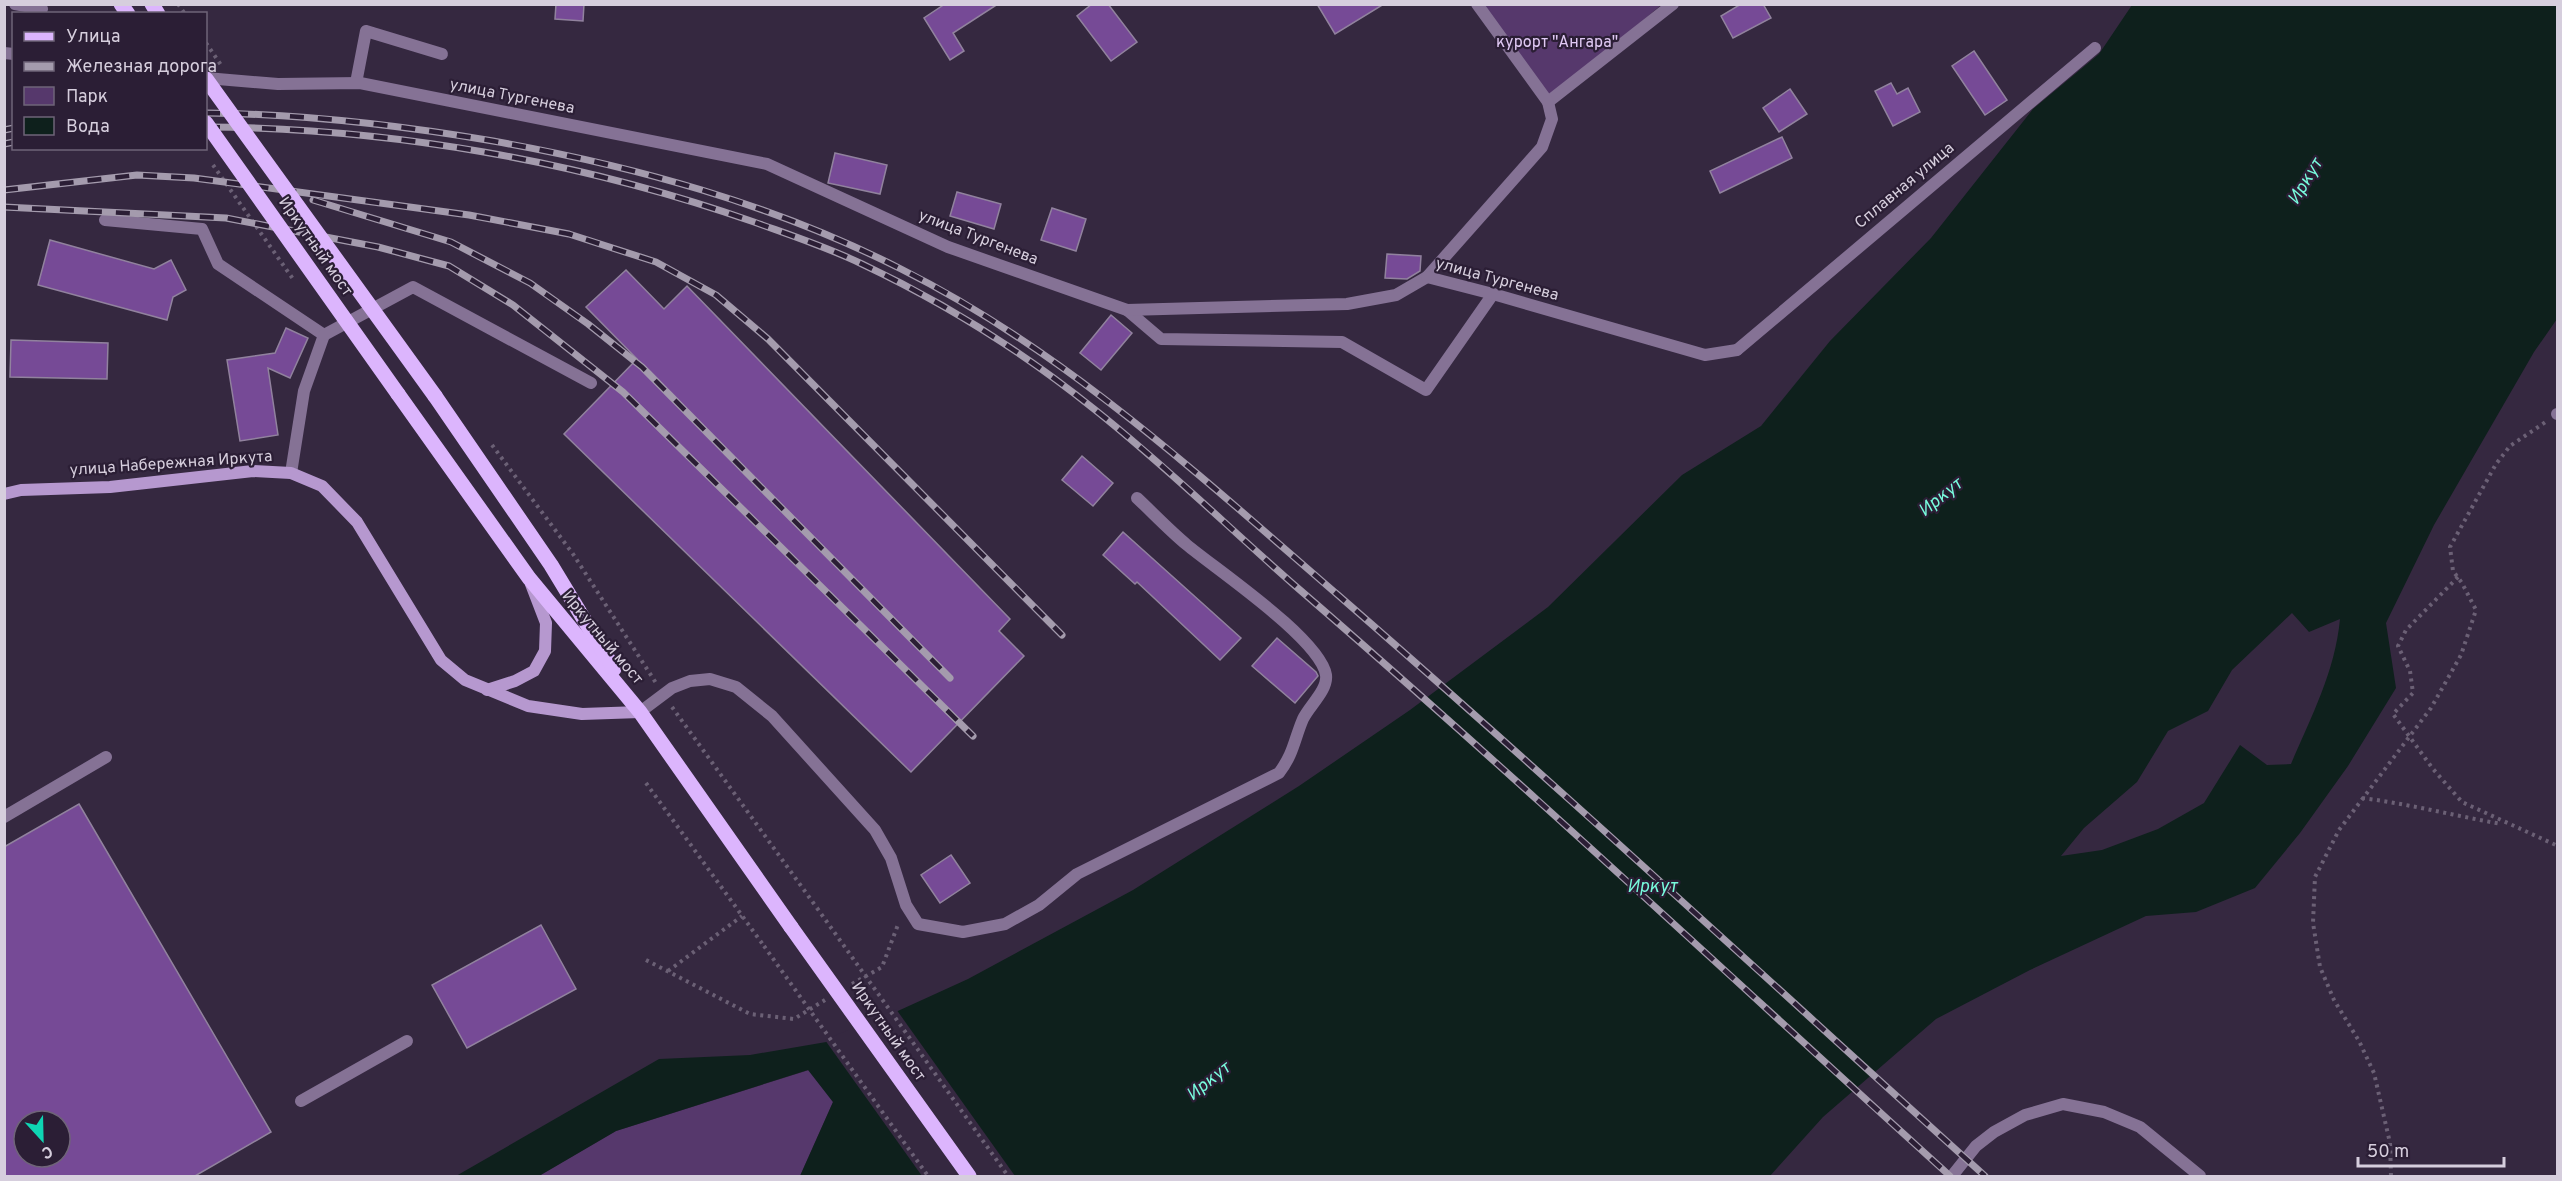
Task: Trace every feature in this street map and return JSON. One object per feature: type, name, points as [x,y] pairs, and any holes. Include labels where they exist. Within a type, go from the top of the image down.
[{"type":"main road","name":"Иркутный мост","points":[[207,80],[435,396],[551,565],[640,712],[969,1176]]},
{"type":"main road","name":"Иркутный мост","points":[[207,124],[529,578],[640,712]]},
{"type":"main road","name":"улица Набережная Иркута","points":[[4,494],[21,490],[110,488],[253,471],[291,473],[322,486],[357,522],[441,660],[465,680],[538,708],[582,714],[640,712]]},
{"type":"main road","points":[[488,690],[515,681],[534,671],[544,651],[546,623],[529,578]]},
{"type":"street","points":[[15,4],[42,9]]},
{"type":"street","points":[[1427,277],[1542,147],[1552,119],[1548,102],[1477,4]]},
{"type":"street","points":[[1548,102],[1673,4]]},
{"type":"street","points":[[356,83],[366,31],[442,54]]},
{"type":"street","name":"Сплавная улица","points":[[1737,350],[2095,48]]},
{"type":"street","name":"улица Тургенева","points":[[207,79],[278,84],[356,83],[767,164],[948,247],[1127,310],[1347,304],[1396,295],[1427,277],[1705,355],[1737,350]]},
{"type":"street","points":[[105,220],[202,229],[218,264],[324,335]]},
{"type":"street","points":[[291,473],[304,391],[324,335],[413,287],[591,383]]},
{"type":"street","points":[[1127,310],[1161,339],[1342,342],[1426,390],[1493,294]]},
{"type":"street","points":[[640,712],[663,694],[690,681],[710,679],[736,687],[772,716],[875,830],[891,858],[906,904],[918,924],[963,932],[1005,924],[1039,905],[1077,874],[1279,773],[1290,759],[1303,720],[1323,687],[1326,676],[1318,657],[1296,632],[1185,543],[1137,498]]},
{"type":"street","points":[[4,817],[106,757]]},
{"type":"street","points":[[302,1101],[407,1041]]},
{"type":"street","points":[[1952,1176],[1976,1146],[1994,1132],[2025,1115],[2063,1104],[2104,1112],[2140,1127],[2200,1176]]},
{"type":"path","points":[[2391,1176],[2390,1143],[2374,1073],[2359,1041],[2334,1000],[2320,967],[2313,923],[2315,877],[2339,831],[2431,708],[2461,655],[2476,610],[2453,571],[2450,547],[2496,464],[2510,446],[2557,414]]},
{"type":"path","points":[[491,444],[573,554],[663,694],[1008,1176]]},
{"type":"path","points":[[2458,577],[2406,630],[2398,646],[2410,671],[2413,693],[2393,714],[2433,770],[2462,802],[2558,846]]},
{"type":"path","points":[[646,783],[928,1176]]},
{"type":"path","points":[[2362,798],[2399,802],[2444,814],[2506,824]]},
{"type":"path","points":[[843,990],[882,967],[906,904]]},
{"type":"path","points":[[668,971],[742,916]]},
{"type":"path","points":[[646,960],[750,1014],[794,1018],[833,996]]},
{"type":"green space","name":"курорт \"Ангара\"","points":[[1484,5],[1661,5],[1548,102]]},
{"type":"green space","points":[[809,1070],[833,1102],[800,1176],[539,1176],[616,1131]]},
{"type":"water","name":"Иркут","points":[[2132,5],[2557,5],[2557,319],[2534,352],[2434,525],[2386,623],[2396,688],[2348,766],[2300,833],[2255,888],[2196,912],[2146,916],[2030,970],[1936,1019],[1823,1117],[1770,1176],[800,1176],[833,1102],[808,1070],[616,1131],[539,1176],[456,1176],[659,1059],[750,1055],[832,1041],[968,979],[1133,890],[1299,786],[1410,710],[1548,607],[1682,475],[1761,426],[1830,341],[1931,238],[2033,109],[2099,54]],"holes":[[[2292,613],[2309,632],[2340,619],[2328,676],[2291,764],[2267,765],[2240,745],[2204,803],[2158,829],[2102,850],[2061,856],[2084,828],[2137,782],[2168,731],[2208,711],[2232,670]]]},
{"type":"pier","points":[[896,1009],[1015,1176],[922,1176],[825,1040]]},
{"type":"building","points":[[556,4],[584,4],[583,21],[555,19]]},
{"type":"building","points":[[945,4],[998,4],[953,33],[964,51],[950,60],[924,18]]},
{"type":"building","points":[[1092,4],[1108,4],[1137,42],[1111,61],[1077,16]]},
{"type":"building","points":[[1317,4],[1384,4],[1335,34]]},
{"type":"building","points":[[1741,4],[1763,4],[1771,18],[1733,38],[1721,16]]},
{"type":"building","points":[[1974,51],[2007,100],[1985,115],[1952,66]]},
{"type":"building","points":[[1891,83],[1897,94],[1908,88],[1920,112],[1893,126],[1875,91]]},
{"type":"building","points":[[1790,89],[1807,114],[1779,132],[1763,108]]},
{"type":"building","points":[[1782,137],[1792,158],[1720,193],[1710,171]]},
{"type":"building","points":[[835,153],[887,165],[880,194],[828,183]]},
{"type":"building","points":[[957,192],[1001,204],[994,229],[950,216]]},
{"type":"building","points":[[1052,208],[1086,219],[1076,251],[1041,240]]},
{"type":"building","points":[[50,240],[154,269],[171,260],[186,290],[173,297],[167,320],[38,285]]},
{"type":"building","points":[[1387,254],[1421,256],[1420,271],[1407,279],[1385,278]]},
{"type":"building","points":[[626,270],[664,309],[687,286],[1010,619],[999,631],[1024,656],[911,772],[564,434],[637,359],[586,307]]},
{"type":"building","points":[[1111,315],[1132,333],[1101,370],[1080,353]]},
{"type":"building","points":[[286,328],[308,338],[290,378],[268,368],[278,435],[240,441],[227,360],[275,353]]},
{"type":"building","points":[[11,340],[108,343],[107,379],[10,377]]},
{"type":"building","points":[[1082,456],[1113,483],[1093,506],[1062,480]]},
{"type":"building","points":[[1123,532],[1241,638],[1220,660],[1137,582],[1135,584],[1103,555]]},
{"type":"building","points":[[1277,638],[1318,676],[1295,703],[1252,666]]},
{"type":"building","points":[[79,804],[271,1132],[195,1176],[4,1176],[4,847]]},
{"type":"building","points":[[951,855],[970,883],[940,903],[921,875]]},
{"type":"building","points":[[541,925],[576,989],[467,1048],[432,985]]},
{"type":"railway","points":[[207,113],[314,118],[422,130],[546,151],[650,175],[702,190],[803,225],[901,269],[961,302],[1019,338],[1075,377],[1130,418],[1235,506],[1501,739],[1985,1176]]},
{"type":"railway","points":[[207,127],[275,129],[415,141],[552,165],[621,182],[688,200],[822,247],[893,279],[953,312],[1011,348],[1067,388],[1147,453],[1546,808],[1950,1176]]},
{"type":"railway","points":[[4,130],[12,128]]},
{"type":"railway","points":[[4,144],[12,142]]},
{"type":"railway","points":[[4,190],[137,175],[194,178],[469,215],[569,234],[656,262],[716,295],[768,339],[1062,635]]},
{"type":"railway","points":[[313,200],[451,242],[530,283],[588,324],[642,367],[950,678]]},
{"type":"railway","points":[[4,207],[226,218],[378,247],[449,266],[513,305],[623,392],[973,736]]}]
